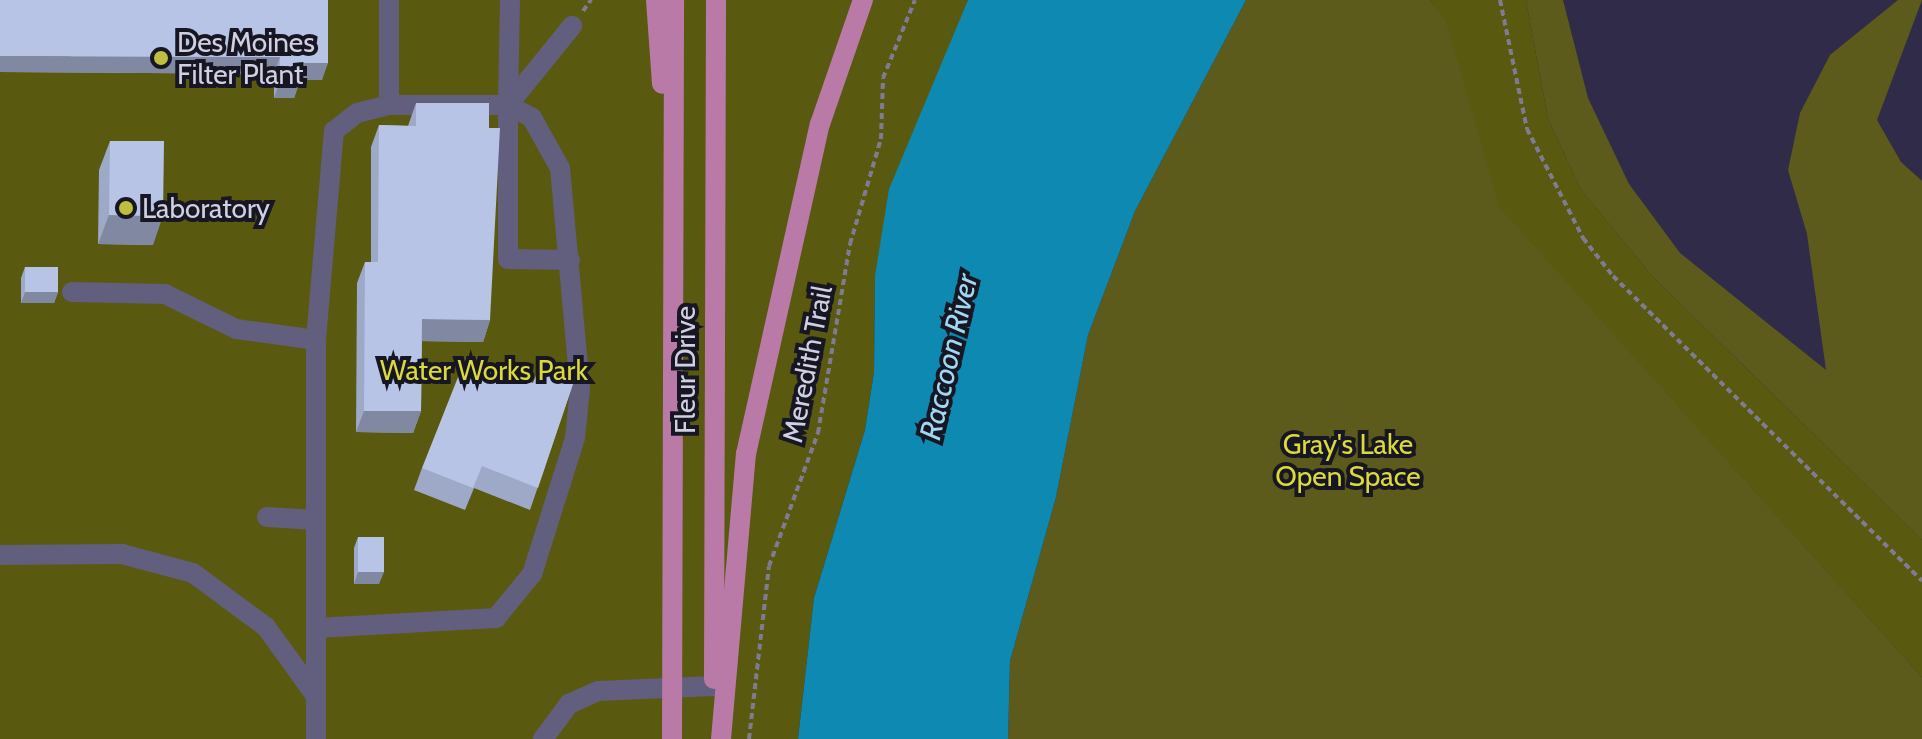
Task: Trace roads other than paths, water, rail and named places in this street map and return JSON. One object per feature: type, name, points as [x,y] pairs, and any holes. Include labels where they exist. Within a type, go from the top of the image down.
[{"type":"main road","points":[[656,0],[673,256]]},
{"type":"main road","name":"Fleur Drive","points":[[672,739],[674,0]]},
{"type":"main road","name":"Fleur Drive","points":[[713,739],[716,0]]},
{"type":"main road","points":[[721,739],[746,454],[820,124],[863,0]]},
{"type":"lane","points":[[389,0],[389,105]]},
{"type":"lane","points":[[510,0],[508,259],[570,260]]},
{"type":"lane","points":[[508,105],[572,26]]},
{"type":"lane","points":[[316,628],[482,621],[518,600],[575,438],[580,389],[570,260],[553,147],[532,118],[508,105],[389,105],[357,113],[334,131],[316,340],[316,520],[316,628],[316,739]]},
{"type":"lane","points":[[72,292],[165,294],[254,338],[316,340]]},
{"type":"lane","points":[[267,517],[316,520]]},
{"type":"lane","points":[[0,555],[122,554],[193,573],[266,627],[316,696]]},
{"type":"lane","points":[[543,739],[569,704],[598,691],[714,686]]},
{"type":"water","name":"Raccoon River","points":[[968,0],[1246,0],[1135,211],[1088,335],[1056,497],[1010,661],[1008,739],[798,739],[814,598],[865,430],[874,372],[875,276],[889,189]]},
{"type":"place","name":"Des Moines Filter Plant","points":[[161,58]]},
{"type":"place","name":"Laboratory","points":[[126,208]]},
{"type":"park label","name":"Water Works Park","points":[[484,370]]},
{"type":"park label","name":"Gray's Lake Open Space","points":[[1348,460]]}]
